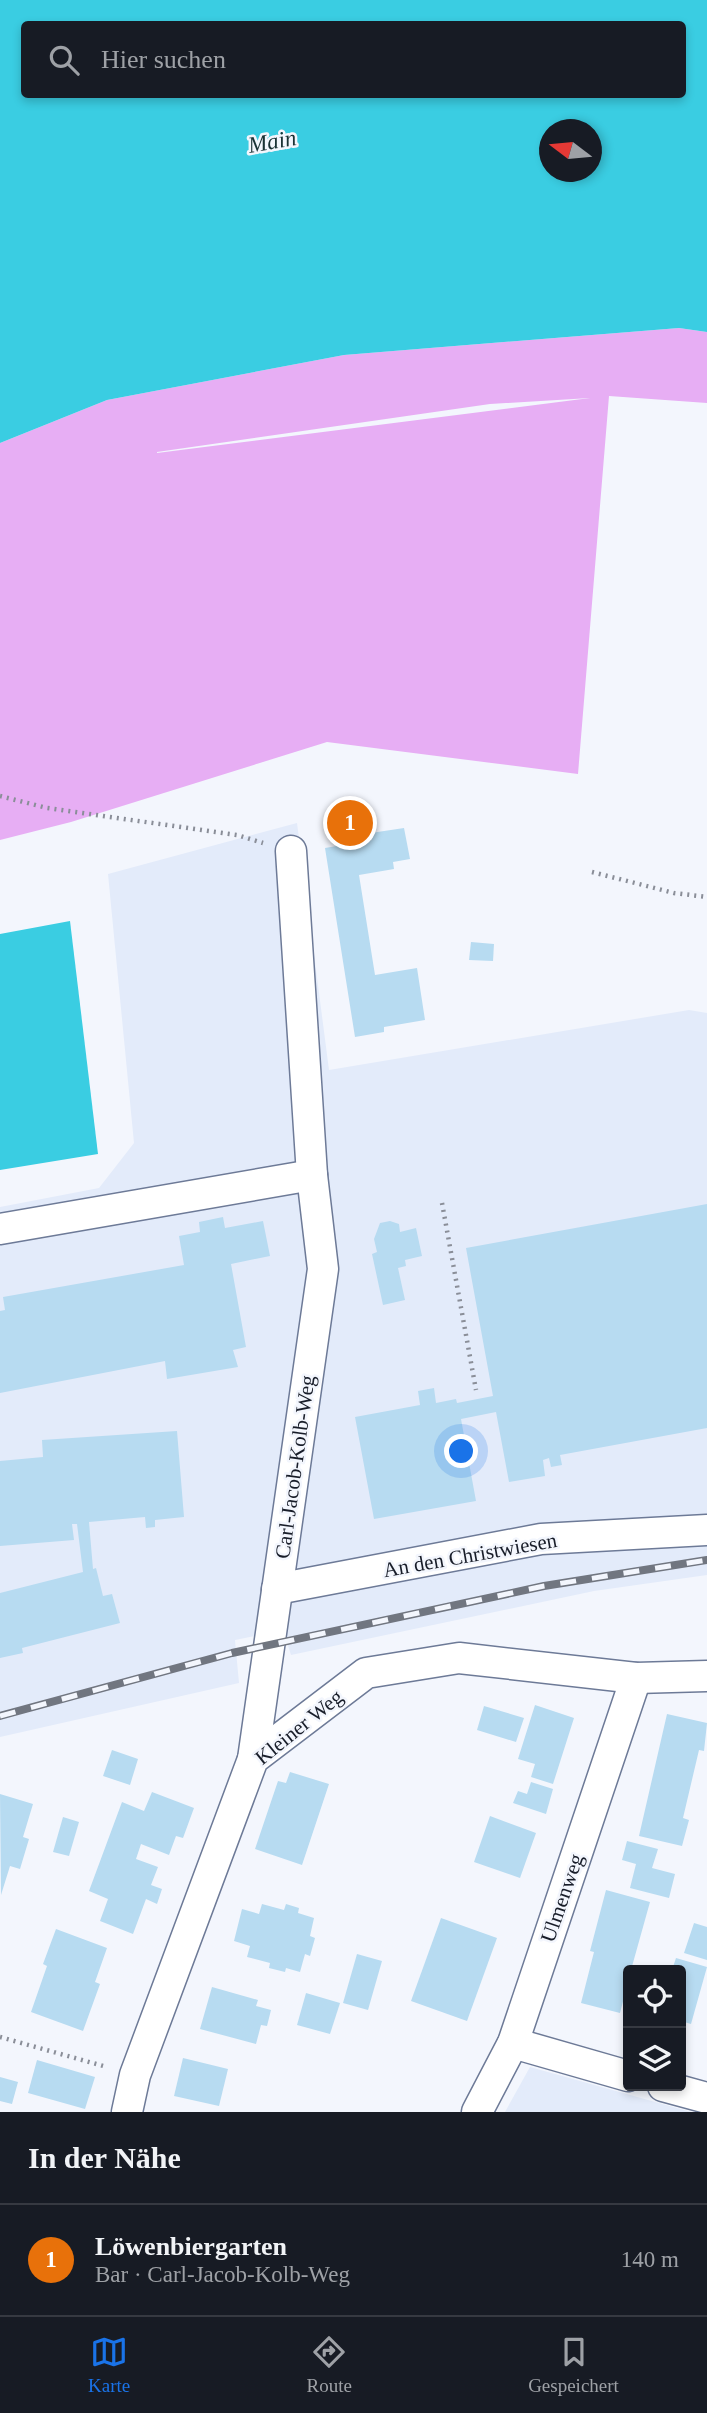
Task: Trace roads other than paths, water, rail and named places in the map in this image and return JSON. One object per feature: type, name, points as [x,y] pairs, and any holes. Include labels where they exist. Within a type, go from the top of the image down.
[{"type":"street","name":"Carl-Jacob-Kolb-Weg","points":[[253,1759],[323,1269],[312,1175],[291,851]]},
{"type":"street","points":[[0,1229],[312,1175]]},
{"type":"street","name":"An den Christwiesen","points":[[277,1589],[541,1539],[707,1530]]},
{"type":"street","name":"Kleiner Weg","points":[[127,2112],[135,2075],[253,1759],[366,1674],[459,1658],[636,1678],[707,1676]]},
{"type":"street","name":"Ulmenweg","points":[[477,2112],[513,2043],[636,1678]]},
{"type":"street","points":[[513,2043],[623,2075]]},
{"type":"street","points":[[681,2091],[707,2098]]},
{"type":"water","name":"Main","points":[[0,0],[707,0],[707,332],[679,328],[344,355],[107,400],[0,443]]},
{"type":"water","points":[[70,921],[98,1154],[0,1170],[0,934]]},
{"type":"railway","points":[[0,1716],[232,1653],[544,1586],[707,1560]]},
{"type":"place","name":"Löwenbiergarten","points":[[350,823]]}]
